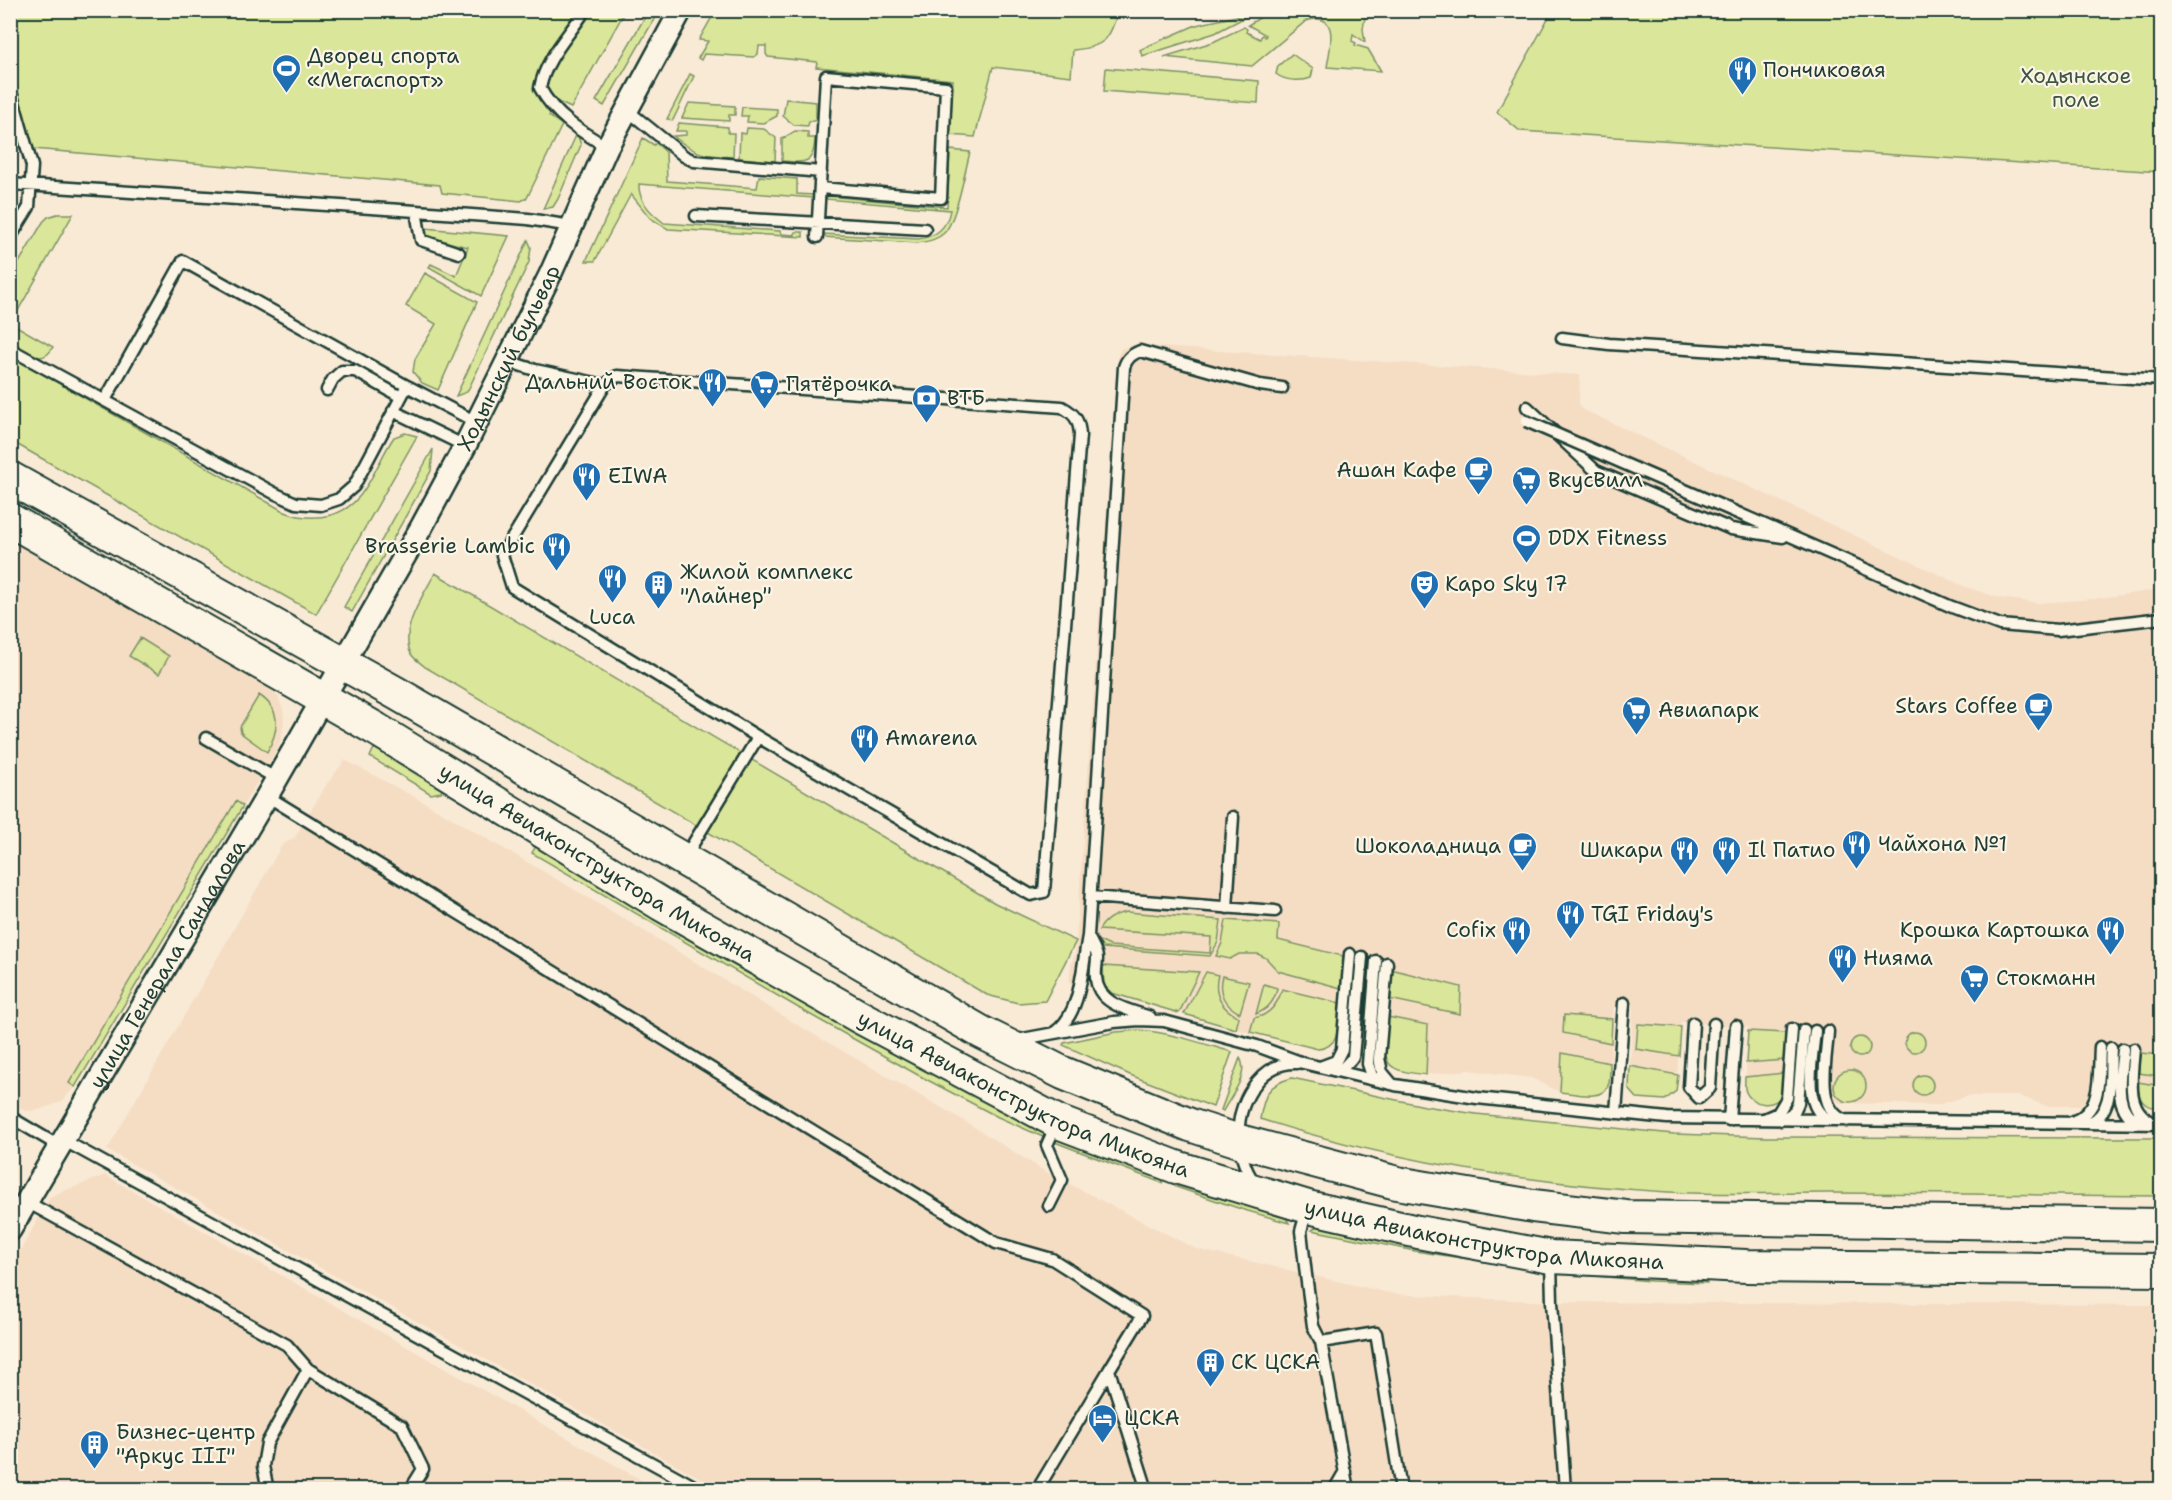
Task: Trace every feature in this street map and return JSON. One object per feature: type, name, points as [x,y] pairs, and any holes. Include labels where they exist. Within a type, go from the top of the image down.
[{"type":"street","name":"Ходынский бульвар","points":[[323,698],[422,526],[465,446],[550,275],[607,147],[681,10]]},
{"type":"street","name":"улица Авиаконструктора Микояна","points":[[10,478],[342,663],[981,1032],[1063,1073],[1190,1125],[1239,1141],[1397,1183],[1533,1206],[1626,1217],[2162,1225]]},
{"type":"street","name":"улица Авиаконструктора Микояна","points":[[10,520],[323,698],[672,910],[860,1017],[1058,1122],[1176,1167],[1308,1207],[1418,1232],[1551,1257],[1746,1266],[2162,1270]]},
{"type":"street","name":"улица Генерала Сандалова","points":[[10,1230],[323,698]]},
{"type":"lane","points":[[585,10],[543,72],[540,88],[546,100],[574,128],[607,147]]},
{"type":"lane","points":[[817,237],[826,76],[946,87],[941,198],[820,188]]},
{"type":"lane","points":[[10,88],[32,166],[29,207],[10,238]]},
{"type":"lane","points":[[627,110],[684,156],[694,161],[821,172]]},
{"type":"lane","points":[[10,184],[528,219],[572,226]]},
{"type":"lane","points":[[416,211],[421,240],[459,253]]},
{"type":"lane","points":[[696,216],[925,229]]},
{"type":"lane","points":[[105,400],[183,261],[476,422]]},
{"type":"lane","points":[[1562,338],[1621,345],[2162,380]]},
{"type":"lane","points":[[10,349],[296,503],[321,505],[339,499],[354,486],[407,386]]},
{"type":"lane","points":[[1047,1035],[1065,1024],[1076,1004],[1088,936],[1126,360],[1132,354],[1140,351],[1260,385],[1282,388]]},
{"type":"lane","points":[[507,361],[535,370],[606,385]]},
{"type":"lane","points":[[327,390],[342,371],[355,371],[401,397]]},
{"type":"lane","points":[[616,376],[631,376],[1062,407],[1074,414],[1079,423],[1080,435],[1044,892],[1030,895],[758,738],[512,587],[502,555],[606,385],[616,376]]},
{"type":"lane","points":[[1527,407],[1596,471],[1731,529],[1798,539]]},
{"type":"lane","points":[[393,411],[465,446]]},
{"type":"lane","points":[[1526,421],[1952,607],[2000,625],[2058,630],[2162,618]]},
{"type":"lane","points":[[207,738],[272,787],[996,1243],[1052,1259],[1142,1316],[1037,1490]]},
{"type":"lane","points":[[683,860],[758,738]]},
{"type":"lane","points":[[1227,908],[1233,818]]},
{"type":"lane","points":[[1090,897],[1275,911]]},
{"type":"lane","points":[[1088,936],[1097,955],[1095,977],[1097,989],[1102,996],[1127,1009],[1257,1046],[1303,1063],[1395,1085],[1477,1098],[1697,1119],[2162,1124]]},
{"type":"lane","points":[[1315,1066],[1331,1064],[1338,1058],[1342,1049],[1350,954]]},
{"type":"lane","points":[[1332,1070],[1343,1068],[1353,1057],[1362,957]]},
{"type":"lane","points":[[1376,961],[1368,1064],[1372,1076],[1382,1082]]},
{"type":"lane","points":[[1387,963],[1380,1063],[1384,1077],[1395,1085]]},
{"type":"lane","points":[[1616,1113],[1624,1003]]},
{"type":"lane","points":[[981,1032],[1008,1040],[1024,1040],[1114,1022],[1164,1021]]},
{"type":"lane","points":[[1693,1023],[1689,1087],[1699,1098]]},
{"type":"lane","points":[[1697,1119],[1699,1098],[1710,1088],[1714,1024]]},
{"type":"lane","points":[[1729,1120],[1736,1026]]},
{"type":"lane","points":[[1755,1121],[1773,1116],[1785,1103],[1788,1091],[1792,1029]]},
{"type":"lane","points":[[1771,1121],[1786,1118],[1794,1112],[1798,1103],[1810,1030],[1811,1099],[1815,1109],[1822,1117],[1836,1121]]},
{"type":"lane","points":[[1828,1031],[1825,1097],[1832,1112],[1841,1119],[1853,1122]]},
{"type":"lane","points":[[2066,1123],[2085,1115],[2095,1102],[2105,1047],[2107,1106],[2096,1119],[2082,1124]]},
{"type":"lane","points":[[2145,1124],[2131,1119],[2124,1111],[2120,1100],[2128,1049],[2134,1101],[2144,1117],[2149,1121],[2162,1124]]},
{"type":"lane","points":[[1277,1198],[1254,1183],[1247,1172],[1239,1141],[1241,1107],[1254,1085],[1264,1074],[1290,1062],[1303,1063]]},
{"type":"lane","points":[[10,1117],[701,1490]]},
{"type":"lane","points":[[1049,1206],[1062,1180],[1047,1145],[1058,1122]]},
{"type":"lane","points":[[27,1202],[287,1345],[308,1369],[402,1426],[423,1469],[410,1490]]},
{"type":"lane","points":[[1308,1207],[1301,1231],[1313,1326],[1321,1342],[1348,1490]]},
{"type":"lane","points":[[1551,1257],[1551,1293],[1565,1490]]},
{"type":"lane","points":[[1321,1342],[1376,1333],[1401,1490]]},
{"type":"lane","points":[[268,1490],[263,1466],[267,1443],[308,1369]]},
{"type":"lane","points":[[1109,1370],[1147,1490]]},
{"type":"lane","points":[[1334,1490],[1345,1471]]},
{"type":"shaded area","name":"Авиапарк","points":[[1132,345],[1580,375],[1579,402],[1582,409],[1966,587],[2000,598],[2038,603],[2094,599],[2161,589],[2161,1107],[2147,1106],[2138,1096],[2140,1050],[2094,1047],[2089,1099],[2080,1106],[2047,1106],[2019,1096],[1968,1096],[1937,1105],[1840,1103],[1831,1094],[1834,1032],[1787,1029],[1783,1085],[1778,1099],[1773,1102],[1760,1103],[1750,1098],[1745,1086],[1748,1027],[1681,1022],[1676,1091],[1665,1100],[1637,1098],[1629,1089],[1633,1004],[1614,1003],[1609,1083],[1603,1093],[1591,1095],[1560,1092],[1531,1078],[1468,1070],[1426,1075],[1394,1069],[1386,1058],[1391,965],[1344,953],[1338,1031],[1335,1041],[1327,1048],[1318,1049],[1236,1029],[1112,993],[1069,984],[1071,964],[1075,953],[1118,355],[1121,349]]},
{"type":"shaded area","points":[[11,534],[259,678],[278,697],[283,709],[284,721],[282,737],[277,749],[75,1087],[61,1102],[39,1110],[27,1111],[11,1106]]},
{"type":"shaded area","points":[[345,760],[426,803],[628,921],[801,1027],[956,1116],[1048,1173],[1196,1249],[1394,1294],[1552,1302],[2161,1305],[2161,1489],[720,1489],[107,1150],[282,845],[295,837],[326,785]]},
{"type":"shaded area","points":[[105,1175],[657,1489],[11,1490],[11,1267],[51,1196]]},
{"type":"green space","points":[[649,10],[659,11],[604,106],[596,101]]},
{"type":"green space","points":[[716,10],[1118,11],[1112,29],[1104,40],[1092,47],[1073,50],[1071,76],[993,67],[975,137],[950,135],[953,80],[816,67],[817,62],[768,57],[766,46],[759,46],[758,54],[754,57],[704,54],[701,60],[698,58],[708,41],[699,40]]},
{"type":"green space","points":[[1272,10],[1366,11],[1363,29],[1365,42],[1353,34],[1352,41],[1356,43],[1355,45],[1368,49],[1381,71],[1327,67],[1331,33],[1324,21],[1317,19],[1306,21],[1252,66],[1164,57],[1213,42],[1244,27],[1247,29],[1246,32],[1260,39],[1262,35],[1265,37],[1266,35],[1248,25]]},
{"type":"green space","name":"Дворец спорта «Мегаспорт»","points":[[10,11],[625,11],[571,108],[558,102],[549,116],[562,125],[527,198],[521,201],[442,193],[440,185],[11,147]]},
{"type":"green space","name":"Ходынское поле","points":[[1552,11],[2161,11],[2161,172],[1520,131],[1497,112]]},
{"type":"green space","points":[[1255,12],[1215,33],[1142,56],[1140,50],[1196,25]]},
{"type":"green space","points":[[1292,54],[1313,69],[1311,78],[1293,80],[1276,74],[1278,66]]},
{"type":"green space","points":[[1106,68],[1259,81],[1258,103],[1104,91]]},
{"type":"green space","points":[[690,74],[694,76],[673,120],[667,119]]},
{"type":"green space","points":[[786,99],[816,102],[816,121],[809,121],[808,126],[794,125],[783,116]]},
{"type":"green space","points":[[689,103],[735,106],[735,115],[729,115],[729,121],[682,118]]},
{"type":"green space","points":[[742,107],[777,109],[777,116],[764,123],[747,122],[748,116],[741,116]]},
{"type":"green space","points":[[679,123],[728,127],[728,133],[734,133],[733,157],[707,154],[688,147],[673,136],[686,135],[686,131],[676,131]]},
{"type":"green space","points":[[747,128],[764,129],[776,138],[775,161],[739,158],[740,133],[746,134]]},
{"type":"green space","points":[[795,131],[808,132],[808,138],[815,138],[813,153],[810,158],[802,162],[782,161],[782,139]]},
{"type":"green space","points":[[577,133],[581,145],[558,199],[553,207],[543,209]]},
{"type":"green space","points":[[643,138],[654,145],[656,143],[666,152],[667,181],[757,188],[759,176],[797,179],[797,194],[813,195],[813,198],[639,184],[643,201],[650,211],[664,223],[780,231],[781,234],[795,235],[795,232],[803,232],[803,237],[668,229],[650,218],[631,194],[595,261],[586,261]]},
{"type":"green space","points":[[950,150],[970,152],[956,208],[944,233],[932,240],[918,243],[823,237],[823,234],[918,239],[940,231],[950,210],[825,199],[828,196],[947,207]]},
{"type":"green space","points":[[57,214],[73,214],[11,323],[11,276],[48,217]]},
{"type":"green space","points":[[425,228],[509,236],[481,296],[429,267],[431,264],[456,276],[468,247],[430,238]]},
{"type":"green space","points":[[528,240],[531,247],[529,262],[467,392],[456,396]]},
{"type":"green space","points":[[425,273],[477,302],[438,390],[422,383],[413,372],[415,359],[436,324],[406,306]]},
{"type":"green space","points":[[11,323],[53,347],[49,353],[39,357],[34,356],[11,344]]},
{"type":"green space","points":[[11,356],[285,512],[296,516],[319,517],[343,510],[353,503],[369,483],[394,437],[405,433],[417,436],[316,614],[11,441]]},
{"type":"green space","points":[[433,449],[431,471],[352,612],[344,607]]},
{"type":"green space","points":[[435,573],[995,903],[1076,941],[1045,1001],[1018,1003],[987,995],[425,667],[411,654],[408,633],[414,612]]},
{"type":"green space","points":[[140,638],[169,656],[159,674],[129,656]]},
{"type":"green space","points":[[259,695],[272,707],[276,721],[274,736],[267,752],[241,733],[240,727]]},
{"type":"green space","points":[[374,748],[443,789],[441,792],[431,794],[370,757]]},
{"type":"green space","points":[[236,801],[243,806],[75,1087],[69,1083]]},
{"type":"green space","points":[[537,844],[1165,1176],[1162,1183],[1052,1141],[998,1117],[918,1075],[532,853]]},
{"type":"green space","points":[[1127,912],[1221,920],[1218,942],[1210,956],[1103,948],[1097,940],[1110,946],[1210,953],[1211,937],[1099,930],[1111,918]]},
{"type":"green space","points":[[1226,920],[1279,924],[1278,940],[1343,956],[1341,988],[1278,971],[1266,958],[1258,954],[1239,954],[1230,959],[1216,956],[1222,943]]},
{"type":"green space","points":[[1103,966],[1199,972],[1179,1013],[1112,993],[1104,986]]},
{"type":"green space","points":[[1391,969],[1461,987],[1460,1014],[1389,999]]},
{"type":"green space","points":[[1206,972],[1218,975],[1217,988],[1220,1000],[1227,1010],[1239,1017],[1236,1029],[1184,1014]]},
{"type":"green space","points":[[1222,976],[1249,982],[1240,1013],[1226,1003],[1221,988]]},
{"type":"green space","points":[[1264,984],[1277,989],[1270,1005],[1256,1014]]},
{"type":"green space","points":[[1282,989],[1340,1003],[1337,1032],[1331,1044],[1318,1049],[1250,1032],[1254,1018],[1265,1014],[1272,1008]]},
{"type":"green space","points":[[1564,1015],[1612,1019],[1611,1043],[1563,1033]]},
{"type":"green space","points":[[1388,1017],[1428,1025],[1426,1075],[1400,1070],[1389,1063],[1385,1051]]},
{"type":"green space","points":[[1638,1024],[1681,1027],[1679,1056],[1636,1049]]},
{"type":"green space","points":[[1139,1030],[1175,1036],[1232,1052],[1213,1107],[1130,1075],[1063,1045],[1116,1032]]},
{"type":"green space","points":[[1748,1031],[1786,1033],[1785,1060],[1746,1063]]},
{"type":"green space","points":[[1915,1032],[1922,1035],[1925,1042],[1922,1049],[1915,1052],[1908,1049],[1905,1042],[1908,1035]]},
{"type":"green space","points":[[1860,1037],[1867,1040],[1870,1047],[1867,1054],[1860,1057],[1853,1054],[1850,1047],[1853,1040]]},
{"type":"green space","points":[[1562,1053],[1610,1063],[1609,1083],[1606,1089],[1595,1095],[1560,1092]]},
{"type":"green space","points":[[2140,1053],[2161,1055],[2161,1076],[2138,1073]]},
{"type":"green space","points":[[1240,1058],[1243,1071],[1241,1078],[1223,1111],[1221,1110]]},
{"type":"green space","points":[[1630,1066],[1678,1075],[1676,1091],[1665,1100],[1637,1098],[1629,1089]]},
{"type":"green space","points":[[1850,1070],[1862,1074],[1866,1086],[1862,1098],[1850,1102],[1838,1098],[1834,1086],[1838,1074]]},
{"type":"green space","points":[[1784,1073],[1783,1091],[1775,1102],[1759,1103],[1749,1097],[1746,1092],[1745,1077]]},
{"type":"green space","points":[[1923,1075],[1930,1078],[1933,1085],[1930,1092],[1923,1095],[1916,1092],[1913,1085],[1916,1078]]},
{"type":"green space","points":[[1292,1078],[1425,1106],[1476,1114],[1674,1134],[1767,1137],[2161,1138],[2161,1196],[1688,1193],[1565,1183],[1513,1176],[1360,1147],[1260,1119],[1268,1092],[1277,1084]]},
{"type":"green space","points":[[2138,1082],[2161,1086],[2161,1107],[2150,1106],[2143,1102],[2140,1098]]},
{"type":"green space","points":[[1178,1181],[1284,1215],[1289,1223],[1176,1187]]},
{"type":"green space","points":[[1318,1225],[1534,1269],[1415,1251],[1312,1230]]},
{"type":"green space","points":[[1577,1271],[1707,1277],[1707,1283],[1571,1274]]},
{"type":"place","name":"Дворец спорта «Мегаспорт»","points":[[286,94]]},
{"type":"place","name":"Пончиковая","points":[[1742,96]]},
{"type":"place","name":"Дальний Восток","points":[[713,408]]},
{"type":"place","name":"Пятёрочка","points":[[765,410]]},
{"type":"place","name":"ВТБ","points":[[926,424]]},
{"type":"place","name":"Ашан Кафе","points":[[1478,496]]},
{"type":"place","name":"EIWA","points":[[587,502]]},
{"type":"place","name":"ВкусВилл","points":[[1527,506]]},
{"type":"place","name":"DDX Fitness","points":[[1527,564]]},
{"type":"place","name":"Brasserie Lambic","points":[[556,572]]},
{"type":"place","name":"Luca","points":[[612,604]]},
{"type":"place","name":"Жилой комплекс \"Лайнер\"","points":[[659,610]]},
{"type":"place","name":"Каро Sky 17","points":[[1424,610]]},
{"type":"place","name":"Stars Coffee","points":[[2039,732]]},
{"type":"place","name":"Авиапарк","points":[[1637,736]]},
{"type":"place","name":"Amarena","points":[[864,764]]},
{"type":"place","name":"Чайхона №1","points":[[1857,870]]},
{"type":"place","name":"Шоколадница","points":[[1522,872]]},
{"type":"place","name":"Шикари","points":[[1684,876]]},
{"type":"place","name":"Il Патио","points":[[1727,876]]},
{"type":"place","name":"TGI Friday's","points":[[1570,940]]},
{"type":"place","name":"Cofix","points":[[1517,956]]},
{"type":"place","name":"Крошка Картошка","points":[[2110,956]]},
{"type":"place","name":"Нияма","points":[[1842,984]]},
{"type":"place","name":"Стокманн","points":[[1975,1004]]},
{"type":"place","name":"СК ЦСКА","points":[[1210,1388]]},
{"type":"place","name":"ЦСКА","points":[[1103,1444]]},
{"type":"place","name":"Бизнес-центр \"Аркус III\"","points":[[95,1470]]}]
